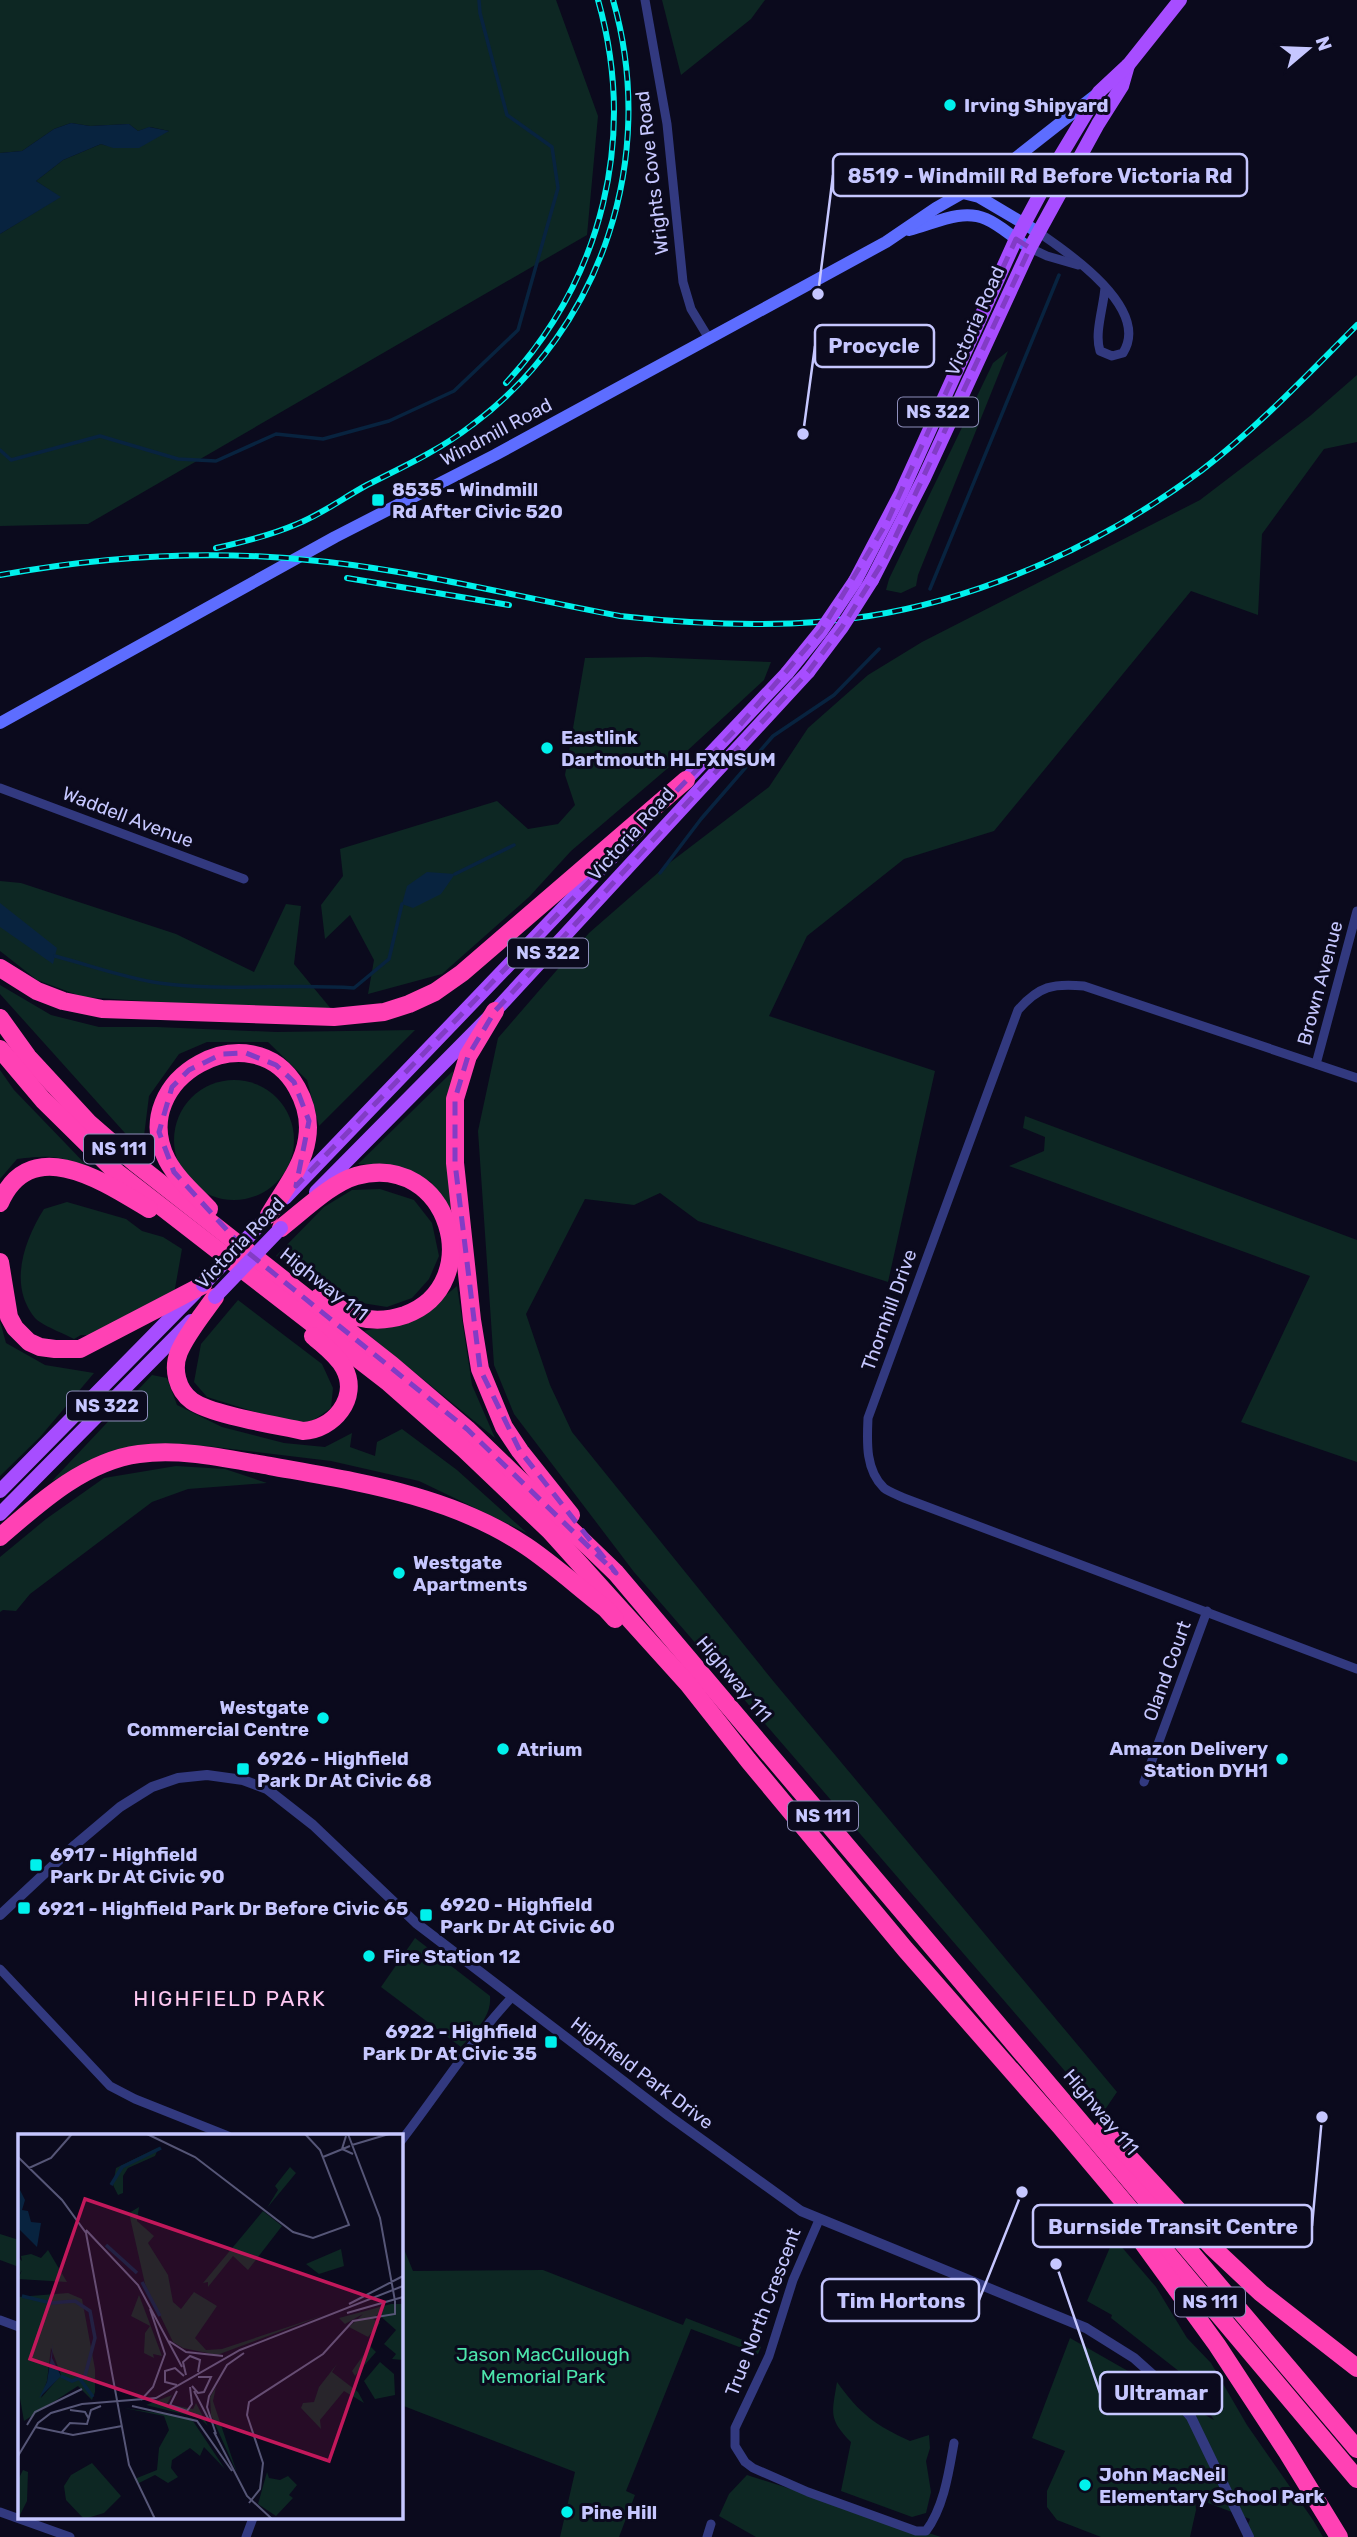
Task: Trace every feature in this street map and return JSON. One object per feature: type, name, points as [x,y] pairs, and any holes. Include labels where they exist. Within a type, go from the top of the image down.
[{"type":"highway","points":[[0,968],[37,991],[63,1001],[102,1009],[334,1017],[384,1012],[435,992],[462,973],[686,779]]},
{"type":"highway","points":[[495,1011],[468,1056],[455,1099],[455,1164],[480,1369],[504,1427],[520,1451],[616,1573]]},
{"type":"highway","name":"Highway 111","points":[[0,1018],[28,1057],[89,1123],[135,1163],[392,1365],[467,1429],[616,1573],[1357,2448]]},
{"type":"highway","name":"Highway 111","points":[[0,1049],[43,1100],[91,1150],[389,1383],[501,1483],[550,1531],[688,1684],[905,1949],[1060,2126],[1357,2479]]},
{"type":"highway","points":[[247,1251],[174,1172],[162,1145],[159,1120],[172,1087],[189,1070],[209,1058],[233,1053],[261,1057],[276,1065],[294,1082],[306,1106],[309,1121],[305,1150],[275,1221]]},
{"type":"highway","points":[[0,1203],[14,1182],[29,1172],[46,1166],[65,1167],[97,1180],[211,1244]]},
{"type":"highway","points":[[274,1272],[357,1317],[391,1318],[411,1312],[433,1295],[447,1271],[450,1256],[449,1229],[440,1205],[423,1186],[401,1175],[372,1173],[343,1181],[275,1221]]},
{"type":"highway","points":[[0,1262],[9,1317],[15,1328],[29,1342],[40,1347],[80,1349],[209,1291]]},
{"type":"highway","points":[[209,1291],[178,1353],[176,1370],[182,1392],[201,1407],[250,1420],[312,1431],[334,1420],[344,1405],[348,1388],[346,1372],[336,1357],[301,1325],[279,1296]]},
{"type":"highway","points":[[0,1537],[46,1497],[97,1467],[138,1454],[183,1453],[347,1480],[412,1495],[468,1514],[525,1545],[605,1608],[664,1670],[688,1684]]},
{"type":"highway","points":[[1029,2059],[1106,2133],[1241,2275],[1357,2368]]},
{"type":"highway","points":[[1060,2126],[1217,2345],[1339,2537]]},
{"type":"main road","name":"Windmill Road","points":[[0,723],[335,537],[495,455],[886,242],[1018,158],[1099,92],[1129,64],[1180,0]]},
{"type":"main road","name":"Victoria Road","points":[[275,1221],[495,1011],[808,672],[842,627],[873,580],[950,424],[1030,248],[1098,124],[1122,86],[1129,64]]},
{"type":"main road","name":"Victoria Road","points":[[0,1514],[787,673],[821,631],[871,554],[1016,239],[1061,155],[1099,92]]},
{"type":"main road","points":[[963,193],[979,197],[1038,232]]},
{"type":"main road","name":"Windmill Road","points":[[898,232],[934,224],[950,217],[971,215],[986,219],[1030,248]]},
{"type":"main road","name":"Victoria Road","points":[[0,1491],[209,1291]]},
{"type":"street","name":"Wrights Cove Road","points":[[645,0],[667,124],[683,282],[691,309],[708,337]]},
{"type":"street","points":[[1038,232],[1084,267],[1105,287],[1126,316],[1130,334],[1128,344],[1123,353],[1111,356],[1100,351],[1098,344],[1105,287]]},
{"type":"street","points":[[1030,248],[1084,267]]},
{"type":"street","name":"Waddell Avenue","points":[[0,788],[244,879]]},
{"type":"street","name":"Brown Avenue","points":[[1316,1064],[1357,911]]},
{"type":"street","name":"Thornhill Drive","points":[[1357,1078],[1084,986],[1058,983],[1028,998],[1018,1010],[868,1418],[867,1451],[873,1472],[884,1489],[1357,1669]]},
{"type":"street","name":"Oland Court","points":[[1144,1782],[1207,1612]]},
{"type":"street","name":"Highfield Park Drive","points":[[0,1914],[75,1845],[135,1796],[152,1787],[178,1778],[225,1776],[259,1786],[282,1799],[348,1857],[415,1923],[668,2116],[794,2205],[819,2220],[976,2281],[1086,2328],[1134,2358],[1162,2383],[1191,2417],[1248,2537]]},
{"type":"street","points":[[0,1969],[110,2086],[135,2099],[223,2134]]},
{"type":"street","points":[[402,2140],[482,2030],[512,1997]]},
{"type":"street","name":"True North Crescent","points":[[819,2220],[793,2280],[769,2356],[735,2428],[736,2446],[740,2456],[752,2468],[808,2492],[916,2531],[926,2531],[932,2523],[949,2474],[954,2443]]},
{"type":"street","points":[[0,2319],[18,2327]]},
{"type":"street","points":[[0,2512],[18,2519]]},
{"type":"street","points":[[22,2520],[69,2537]]},
{"type":"street","points":[[246,2537],[252,2520]]},
{"type":"street","points":[[707,2537],[711,2524]]},
{"type":"highlighted area","points":[[1016,239],[1030,248],[886,557],[842,627],[808,672],[495,1011],[468,1056],[455,1099],[455,1163],[480,1369],[520,1451],[616,1573],[467,1429],[246,1251],[174,1172],[159,1132],[172,1087],[189,1070],[222,1054],[246,1053],[276,1065],[294,1082],[309,1121],[296,1186],[739,726],[821,631],[887,522]]},
{"type":"green space","points":[[0,0],[556,0],[598,116],[587,235],[88,524],[0,526],[0,234],[60,197],[36,181],[63,160],[101,144],[127,146],[169,131],[150,127],[138,131],[129,124],[90,126],[71,123],[54,129],[22,151],[0,153]]},
{"type":"green space","points":[[662,0],[765,0],[751,19],[681,75]]},
{"type":"green space","points":[[1008,351],[918,575],[916,586],[901,593],[886,590],[993,363]]},
{"type":"green space","points":[[1357,375],[1357,442],[1324,449],[1262,534],[1258,615],[1191,591],[994,831],[904,859],[807,936],[769,1016],[935,1071],[888,1282],[698,1221],[660,1193],[634,1205],[585,1199],[526,1314],[550,1385],[572,1432],[774,1682],[1117,2092],[1102,2114],[634,1572],[514,1414],[494,1365],[478,1131],[498,1038],[589,933],[668,864],[769,787],[808,728],[868,675],[922,642],[1200,500],[1310,416]]},
{"type":"green space","points":[[647,657],[771,662],[764,680],[675,762],[571,851],[529,897],[442,974],[368,994],[374,960],[350,915],[325,939],[321,905],[343,876],[340,849],[497,801],[528,829],[558,824],[575,805],[565,775],[585,658]]},
{"type":"green space","points":[[0,881],[21,883],[176,934],[254,972],[286,904],[301,906],[294,964],[332,1010],[251,1008],[83,997],[37,980],[0,951]]},
{"type":"green space","points":[[0,985],[51,1015],[99,1027],[276,1032],[415,1030],[319,1126],[307,1080],[268,1042],[207,1042],[179,1054],[149,1096],[142,1152],[0,994]]},
{"type":"green space","points":[[0,1070],[14,1090],[93,1172],[64,1159],[29,1158],[17,1159],[0,1179]]},
{"type":"green space","points":[[453,1071],[449,1142],[453,1212],[431,1182],[395,1166],[358,1164]]},
{"type":"green space","points":[[234,1080],[257,1085],[276,1098],[289,1117],[294,1140],[289,1163],[276,1182],[257,1195],[234,1200],[211,1195],[192,1182],[179,1163],[174,1140],[179,1117],[192,1098],[211,1085]]},
{"type":"green space","points":[[1025,1116],[1357,1240],[1357,1462],[1241,1422],[1310,1276],[1009,1166],[1044,1151],[1045,1137],[1023,1128]]},
{"type":"green space","points":[[380,1189],[414,1200],[432,1223],[439,1256],[429,1279],[412,1298],[387,1307],[362,1303],[276,1256],[324,1207],[352,1190]]},
{"type":"green space","points":[[67,1202],[126,1219],[142,1231],[163,1237],[182,1249],[174,1294],[91,1335],[81,1335],[74,1339],[38,1321],[22,1292],[25,1249],[44,1209]]},
{"type":"green space","points":[[457,1286],[472,1385],[495,1438],[364,1331],[417,1319]]},
{"type":"green space","points":[[238,1300],[322,1364],[333,1388],[331,1408],[311,1422],[290,1423],[207,1397],[194,1382],[201,1344]]},
{"type":"green space","points":[[0,1321],[6,1343],[45,1365],[94,1373],[40,1437],[0,1476]]},
{"type":"green space","points":[[152,1375],[167,1378],[177,1405],[222,1427],[284,1443],[325,1447],[352,1433],[350,1447],[375,1456],[377,1442],[402,1429],[457,1470],[527,1533],[419,1481],[331,1461],[207,1446],[173,1445],[116,1453],[52,1481]]},
{"type":"green space","points":[[176,1466],[225,1469],[267,1483],[188,1489],[152,1502],[30,1594],[16,1611],[0,1612],[0,1557],[46,1519],[104,1478]]},
{"type":"green space","points":[[415,1938],[490,1996],[485,2018],[461,2047],[381,1987]]},
{"type":"green space","points":[[0,2234],[18,2240],[18,2267],[0,2260]]},
{"type":"green space","points":[[1114,2238],[1156,2287],[1187,2338],[1211,2363],[1247,2425],[1323,2537],[1243,2537],[1250,2519],[1195,2498],[1196,2510],[1190,2537],[1101,2537],[1057,2520],[1047,2507],[1047,2491],[1065,2451],[1032,2438],[1070,2338],[1214,2420],[1185,2376],[1111,2318],[1112,2315],[1087,2301]]},
{"type":"green space","name":"Jason MacCullough Memorial Park","points":[[402,2244],[413,2271],[543,2270],[683,2325],[686,2318],[761,2347],[758,2354],[691,2329],[626,2491],[635,2495],[619,2537],[560,2537],[575,2472],[402,2405]]},
{"type":"green space","points":[[837,2382],[861,2411],[887,2430],[910,2441],[929,2435],[930,2448],[926,2461],[931,2492],[926,2513],[912,2517],[841,2491],[851,2442],[835,2421]]},
{"type":"green space","points":[[747,2475],[941,2537],[756,2537],[719,2516],[729,2494]]},
{"type":"water","points":[[71,123],[90,126],[129,124],[138,131],[149,127],[169,131],[139,148],[113,148],[101,144],[63,160],[36,181],[61,197],[0,234],[0,153],[22,151],[54,129]]},
{"type":"water","points":[[427,872],[455,874],[441,894],[413,908],[402,904],[407,886]]},
{"type":"water","points":[[0,903],[57,948],[53,964],[0,927]]},
{"type":"waterway","points":[[0,450],[11,460],[100,436],[178,459],[216,461],[276,434],[323,439],[389,421],[454,391],[518,330],[558,188],[552,147],[507,115],[480,13],[479,0]]},
{"type":"waterway","points":[[930,589],[1059,275]]},
{"type":"waterway","points":[[660,873],[701,819],[773,736],[834,695],[879,649]]},
{"type":"waterway","points":[[455,874],[514,845]]},
{"type":"waterway","points":[[55,956],[120,975],[183,986],[354,988],[389,959],[402,904]]},
{"type":"railway","points":[[506,383],[539,342],[567,298],[588,252],[603,204],[612,154],[614,103],[609,51],[598,0]]},
{"type":"railway","points":[[216,548],[267,535],[306,520],[421,458],[472,425],[518,385],[556,340],[586,289],[608,235],[623,177],[628,119],[625,59],[613,0]]},
{"type":"railway","points":[[0,575],[123,559],[246,556],[365,567],[620,616],[651,619],[776,624],[869,616],[914,607],[1001,580],[1044,563],[1126,521],[1223,453],[1282,400],[1357,325]]},
{"type":"railway","points":[[347,578],[509,605]]},
{"type":"place","name":"Irving Shipyard","points":[[950,105]]},
{"type":"place","name":"8519 - Windmill Rd Before Victoria Rd","points":[[818,294]]},
{"type":"place","name":"Procycle","points":[[803,434]]},
{"type":"place","name":"8535 - Windmill Rd After Civic 520","points":[[378,500]]},
{"type":"place","name":"Eastlink Dartmouth HLFXNSUM","points":[[547,748]]},
{"type":"place","name":"Westgate Apartments","points":[[399,1573]]},
{"type":"place","name":"Westgate Commercial Centre","points":[[323,1718]]},
{"type":"place","name":"Atrium","points":[[503,1749]]},
{"type":"place","name":"Amazon Delivery Station DYH1","points":[[1282,1759]]},
{"type":"place","name":"6926 - Highfield Park Dr At Civic 68","points":[[243,1769]]},
{"type":"place","name":"6917 - Highfield Park Dr At Civic 90","points":[[36,1865]]},
{"type":"place","name":"6921 - Highfield Park Dr Before Civic 65","points":[[24,1908]]},
{"type":"place","name":"6920 - Highfield Park Dr At Civic 60","points":[[426,1915]]},
{"type":"place","name":"Fire Station 12","points":[[369,1956]]},
{"type":"place","name":"6922 - Highfield Park Dr At Civic 35","points":[[551,2042]]},
{"type":"place","name":"Burnside Transit Centre","points":[[1322,2117]]},
{"type":"place","name":"Tim Hortons","points":[[1022,2192]]},
{"type":"place","name":"Ultramar","points":[[1056,2264]]},
{"type":"place","name":"John MacNeil Elementary School Park","points":[[1085,2485]]},
{"type":"place","name":"Pine Hill","points":[[567,2512]]},
{"type":"district","name":"HIGHFIELD PARK","points":[[230,1998]]}]
